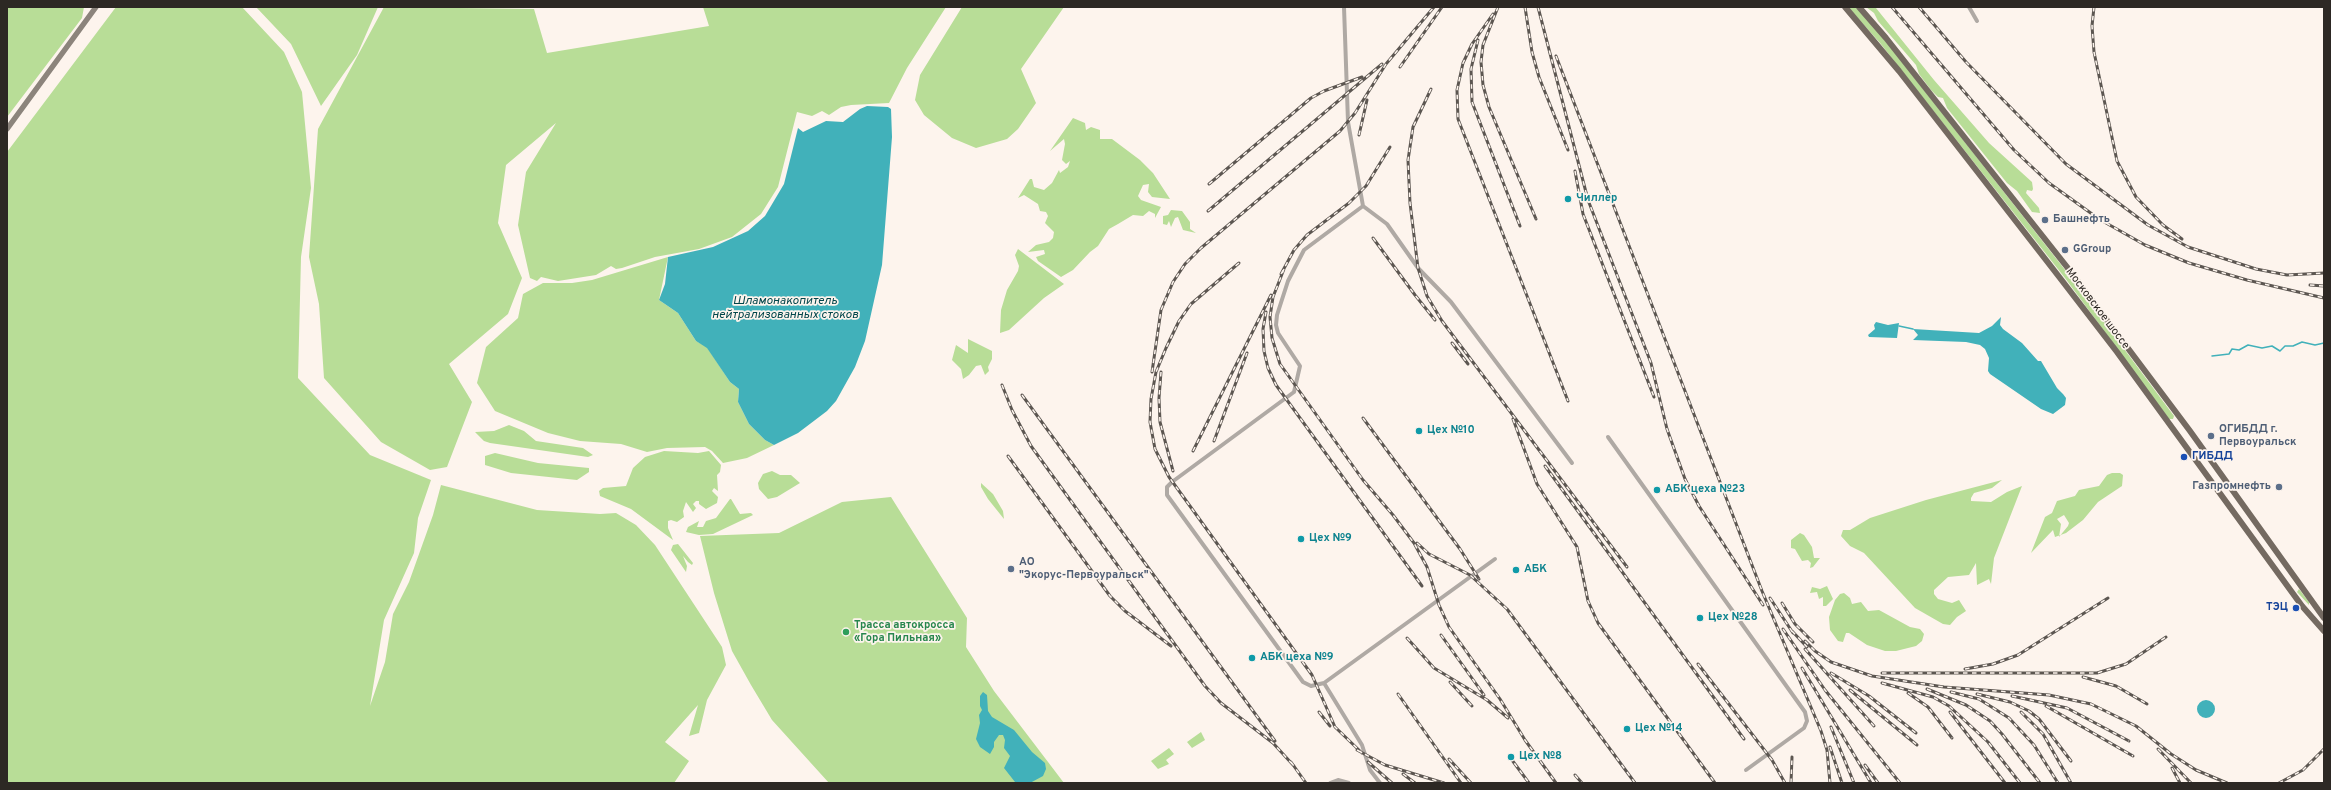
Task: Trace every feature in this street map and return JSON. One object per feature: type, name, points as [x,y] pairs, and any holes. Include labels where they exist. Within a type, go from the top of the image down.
[{"type":"main road","name":"Московское шоссе","points":[[1845,7],[1878,44],[2113,346],[2289,588],[2324,631]]},
{"type":"main road","name":"Московское шоссе","points":[[1859,7],[1883,34],[2067,267],[2187,428],[2324,618]]},
{"type":"main road","points":[[2172,427],[2181,421]]},
{"type":"main road","points":[[2178,436],[2187,428]]},
{"type":"street","points":[[7,130],[96,7]]},
{"type":"street","points":[[1344,7],[1348,122],[1363,206],[1387,224],[1418,268],[1451,302],[1572,463]]},
{"type":"street","points":[[1969,7],[1977,21]]},
{"type":"street","points":[[1363,206],[1304,250],[1286,287],[1277,314],[1276,325],[1278,333],[1300,366],[1294,392],[1172,482],[1166,490],[1167,495],[1303,682],[1310,686],[1324,683],[1495,559]]},
{"type":"street","points":[[1608,437],[1805,712],[1807,721],[1804,728],[1746,770]]},
{"type":"street","points":[[2289,588],[2298,582]]},
{"type":"street","points":[[1324,683],[1362,745],[1369,768],[1380,783]]},
{"type":"street","points":[[1330,783],[1338,780],[1349,783]]},
{"type":"green space","points":[[7,7],[84,7],[82,18],[7,117]]},
{"type":"green space","points":[[116,7],[242,7],[284,52],[302,92],[311,188],[301,257],[298,378],[370,455],[431,480],[418,518],[414,553],[384,620],[370,706],[385,662],[393,614],[409,582],[433,515],[441,485],[537,510],[600,514],[616,513],[636,525],[655,545],[722,647],[726,665],[707,700],[699,733],[689,736],[698,705],[665,742],[689,761],[674,783],[7,783],[7,152]]},
{"type":"green space","points":[[256,7],[378,7],[357,55],[321,106],[291,44]]},
{"type":"green space","points":[[384,7],[534,9],[547,53],[709,26],[703,7],[946,7],[907,68],[889,103],[841,107],[829,115],[822,111],[812,116],[797,112],[778,187],[761,214],[732,237],[699,249],[655,257],[622,268],[616,269],[611,266],[596,275],[558,281],[541,277],[537,281],[530,278],[518,225],[526,172],[556,123],[506,165],[498,223],[522,278],[508,314],[449,364],[472,402],[447,467],[430,470],[381,442],[324,378],[319,304],[309,257],[318,129]]},
{"type":"green space","points":[[962,7],[1064,7],[1021,69],[1036,103],[1018,129],[1007,139],[976,148],[952,138],[924,115],[915,100],[920,75]]},
{"type":"green space","points":[[1848,7],[1856,7],[1873,25],[2069,275],[2174,416],[2173,419],[2169,419],[2065,278],[1880,43]]},
{"type":"green space","points":[[1866,7],[1876,8],[1934,80],[1989,143],[2032,182],[2032,191],[2027,190],[2026,193],[2039,208],[2040,213],[2032,212],[2017,191],[2007,183],[1947,108],[1943,98],[1938,97],[1931,90],[1919,74],[1916,65],[1878,21],[1874,13]]},
{"type":"green space","points":[[1073,118],[1085,123],[1086,130],[1091,127],[1100,130],[1100,139],[1112,139],[1140,160],[1153,173],[1170,199],[1152,197],[1148,192],[1149,184],[1143,185],[1138,196],[1141,200],[1161,207],[1155,218],[1155,214],[1149,211],[1143,216],[1133,215],[1109,229],[1098,246],[1090,252],[1073,270],[1061,277],[1038,261],[1036,257],[1045,254],[1044,250],[1028,252],[1036,245],[1049,242],[1053,238],[1054,232],[1045,223],[1048,216],[1046,212],[1040,211],[1038,204],[1024,195],[1018,198],[1030,179],[1032,179],[1034,187],[1044,190],[1052,183],[1059,170],[1060,173],[1068,167],[1070,161],[1066,164],[1062,160],[1065,144],[1064,139],[1050,151]]},
{"type":"green space","points":[[1171,210],[1182,211],[1190,222],[1190,229],[1196,233],[1183,230],[1178,217],[1175,218],[1171,227],[1169,221],[1167,225],[1163,224],[1163,216],[1168,215]]},
{"type":"green space","points":[[1018,249],[1064,284],[1044,298],[1009,330],[1000,333],[1001,310],[1007,290],[1018,271],[1019,266],[1015,255]]},
{"type":"green space","points":[[668,257],[659,300],[678,313],[696,341],[707,347],[730,382],[739,389],[738,402],[749,424],[765,440],[774,445],[747,458],[723,463],[712,451],[705,447],[667,448],[647,452],[621,444],[580,441],[548,433],[495,411],[477,383],[486,347],[518,318],[523,294],[543,283],[572,283],[592,280]]},
{"type":"green space","points":[[968,339],[992,351],[992,359],[988,367],[989,371],[985,375],[981,365],[976,366],[969,375],[963,379],[961,369],[952,360],[956,345],[968,353]]},
{"type":"green space","points":[[509,425],[524,431],[536,441],[583,448],[593,455],[588,457],[490,443],[484,441],[475,432],[494,431]]},
{"type":"green space","points":[[664,451],[698,453],[709,451],[721,465],[720,472],[717,475],[718,491],[714,488],[712,491],[718,497],[717,503],[706,509],[699,504],[699,501],[696,501],[693,504],[696,508],[693,512],[686,502],[683,511],[684,517],[677,522],[671,520],[668,521],[668,528],[673,540],[631,509],[600,496],[599,491],[603,488],[626,486],[633,468],[645,457]]},
{"type":"green space","points":[[495,453],[538,463],[589,468],[589,472],[577,480],[511,473],[485,465],[485,456]]},
{"type":"green space","points":[[772,471],[780,475],[791,475],[800,483],[777,497],[768,499],[759,489],[758,483],[763,474]]},
{"type":"green space","points":[[2112,473],[2120,473],[2123,475],[2122,486],[2098,502],[2083,520],[2066,533],[2061,535],[2069,523],[2064,515],[2057,519],[2061,524],[2059,535],[2055,537],[2053,530],[2031,553],[2045,517],[2052,513],[2057,501],[2075,496],[2079,490],[2099,486],[2107,475]]},
{"type":"green space","points":[[2002,480],[1992,488],[1974,493],[1971,498],[1971,501],[1991,502],[2007,492],[2022,486],[1994,558],[1991,584],[1989,579],[1977,585],[1976,563],[1969,575],[1948,577],[1934,590],[1934,594],[1938,599],[1952,603],[1959,600],[1966,611],[1957,617],[1950,625],[1943,624],[1915,608],[1864,553],[1850,546],[1841,536],[1843,530],[1850,530],[1870,518],[1926,500]]},
{"type":"green space","points":[[981,483],[993,494],[1003,511],[1004,519],[988,499],[981,487]]},
{"type":"green space","name":"Трасса автокросса «Гора Пильная»","points":[[891,497],[967,618],[966,647],[994,691],[1064,783],[829,783],[772,720],[732,651],[714,593],[700,536],[779,533],[842,502]]},
{"type":"green space","points":[[730,499],[740,514],[751,513],[753,515],[713,534],[699,535],[686,532],[688,527],[699,521],[697,527],[703,527],[706,521],[716,518]]},
{"type":"green space","points":[[1800,533],[1804,535],[1812,547],[1814,558],[1820,558],[1813,567],[1810,568],[1811,563],[1808,560],[1802,561],[1795,549],[1791,548],[1791,540]]},
{"type":"green space","points":[[678,544],[693,563],[692,565],[683,556],[687,566],[686,572],[671,550],[673,545]]},
{"type":"green space","points":[[1827,586],[1833,599],[1826,606],[1823,606],[1823,597],[1819,599],[1817,592],[1810,593],[1812,587],[1820,589]]},
{"type":"green space","points":[[2299,589],[2309,602],[2309,605],[2297,592]]},
{"type":"green space","points":[[1844,593],[1850,598],[1852,604],[1861,602],[1868,611],[1879,610],[1910,627],[1920,629],[1924,634],[1922,641],[1916,646],[1896,651],[1885,651],[1867,645],[1849,633],[1846,633],[1843,642],[1838,641],[1830,630],[1829,617],[1835,600],[1840,594]]},
{"type":"green space","points":[[1201,732],[1205,740],[1192,748],[1187,742]]},
{"type":"green space","points":[[1169,748],[1174,754],[1166,760],[1169,764],[1158,769],[1151,761]]},
{"type":"water","name":"Шламонакопитель нейтрализованных стоков","points":[[867,106],[888,107],[891,109],[892,137],[882,265],[865,341],[855,367],[836,401],[827,411],[798,433],[774,445],[765,440],[749,424],[738,402],[739,389],[730,382],[707,348],[696,341],[678,313],[659,300],[665,284],[668,257],[713,247],[748,231],[765,216],[784,184],[798,128],[803,132],[826,121],[843,122],[860,109]]},
{"type":"water","points":[[2001,317],[2000,325],[2003,329],[2022,343],[2038,361],[2041,361],[2057,388],[2066,398],[2065,405],[2053,414],[2041,409],[1990,374],[1988,371],[1989,358],[1985,349],[1980,345],[1966,342],[1913,340],[1918,335],[1913,329],[1979,333],[1992,326]]},
{"type":"water","points":[[1876,322],[1888,325],[1899,323],[1897,338],[1869,337],[1868,335],[1875,329],[1874,325]]},
{"type":"water","points":[[983,692],[987,695],[988,711],[992,717],[1014,730],[1032,752],[1045,763],[1046,769],[1043,776],[1030,783],[1015,782],[1004,768],[1010,756],[1004,748],[1005,740],[1003,735],[999,735],[994,742],[994,747],[990,754],[980,747],[976,739],[980,723],[979,715],[982,710],[980,706],[980,696]]},
{"type":"water","points":[[2206,700],[2212,703],[2215,709],[2212,715],[2206,718],[2200,715],[2197,709],[2200,703]]},
{"type":"waterway","points":[[1899,326],[1913,329]]},
{"type":"waterway","points":[[2212,356],[2229,354],[2232,349],[2239,350],[2248,345],[2262,348],[2272,346],[2280,351],[2285,346],[2293,346],[2302,342],[2315,345],[2324,343]]},
{"type":"railway","points":[[1152,372],[1161,310],[1173,282],[1185,264],[1201,248],[1340,131],[1355,113],[1386,64],[1434,7]]},
{"type":"railway","points":[[1400,67],[1442,7]]},
{"type":"railway","points":[[1498,7],[1483,45],[1481,62],[1483,85],[1489,107],[1536,219]]},
{"type":"railway","points":[[1525,7],[1532,52],[1539,77],[1568,150]]},
{"type":"railway","points":[[1538,7],[1588,200],[1651,363],[1667,429],[1685,479],[1699,506],[1763,605]]},
{"type":"railway","points":[[1892,7],[2014,150],[2049,183],[2099,219],[2145,245],[2189,263],[2247,280],[2324,298]]},
{"type":"railway","points":[[1919,7],[1966,62],[2066,164],[2148,225],[2188,247],[2256,269],[2287,275],[2324,273]]},
{"type":"railway","points":[[2094,7],[2092,26],[2094,52],[2117,161],[2136,197],[2163,225],[2182,239]]},
{"type":"railway","points":[[1493,14],[1472,44],[1463,63],[1457,90],[1458,119],[1568,401]]},
{"type":"railway","points":[[1478,40],[1471,69],[1472,102],[1520,226]]},
{"type":"railway","points":[[1556,56],[1762,591],[1821,731],[1827,750],[1830,783]]},
{"type":"railway","points":[[1208,211],[1382,64]]},
{"type":"railway","points":[[1209,184],[1311,98],[1324,91],[1362,77]]},
{"type":"railway","points":[[1431,89],[1413,127],[1408,160],[1410,203],[1418,268],[1427,296],[1442,321],[1627,567]]},
{"type":"railway","points":[[1359,135],[1367,100]]},
{"type":"railway","points":[[1281,274],[1294,250],[1307,235],[1349,203],[1366,186],[1390,147]]},
{"type":"railway","points":[[1575,171],[1583,214],[1654,397]]},
{"type":"railway","points":[[1373,238],[1435,320]]},
{"type":"railway","points":[[1239,263],[1191,304],[1179,321],[1166,348],[1156,372],[1151,399],[1150,422],[1155,449],[1169,477],[1312,675],[1335,727],[1362,753]]},
{"type":"railway","points":[[1284,269],[1273,297],[1270,317],[1272,338],[1280,364],[1363,480],[1393,515],[1414,543],[1427,567],[1439,605],[1449,627],[1500,699],[1525,740],[1556,783]]},
{"type":"railway","points":[[2310,285],[2324,286]]},
{"type":"railway","points":[[1193,451],[1271,295]]},
{"type":"railway","points":[[1266,312],[1263,329],[1264,351],[1268,368],[1276,385],[1422,586]]},
{"type":"railway","points":[[1452,343],[1468,364]]},
{"type":"railway","points":[[1214,441],[1247,353]]},
{"type":"railway","points":[[1161,372],[1159,398],[1160,422],[1173,471]]},
{"type":"railway","points":[[1002,385],[1012,410],[1031,446],[1205,686],[1221,703],[1273,743],[1294,766]]},
{"type":"railway","points":[[1022,395],[1275,741]]},
{"type":"railway","points":[[1363,418],[1460,549],[1479,579]]},
{"type":"railway","points":[[1513,419],[1537,484],[1577,547],[1588,601],[1598,623],[1715,783]]},
{"type":"railway","points":[[1008,456],[1110,596],[1125,611],[1171,646]]},
{"type":"railway","points":[[1545,466],[1744,739]]},
{"type":"railway","points":[[1417,543],[1429,554],[1470,575],[1507,609],[1635,783]]},
{"type":"railway","points":[[1770,598],[1793,633]]},
{"type":"railway","points":[[1965,669],[1993,664],[2018,655],[2108,598]]},
{"type":"railway","points":[[1782,603],[1795,624],[1813,642]]},
{"type":"railway","points":[[1783,629],[1825,690],[1900,783]]},
{"type":"railway","points":[[1792,631],[1807,647]]},
{"type":"railway","points":[[1441,635],[1484,695]]},
{"type":"railway","points":[[1882,673],[2097,673],[2126,664],[2166,637]]},
{"type":"railway","points":[[1407,638],[1434,668],[1487,700],[1508,718]]},
{"type":"railway","points":[[1805,641],[1815,651],[1831,662],[1872,676],[1944,687],[2049,695],[2091,704],[2136,726],[2171,754],[2196,770],[2227,783]]},
{"type":"railway","points":[[1805,649],[1874,726]]},
{"type":"railway","points":[[1698,664],[1772,760],[1785,783]]},
{"type":"railway","points":[[1802,668],[1871,783]]},
{"type":"railway","points":[[1831,673],[1869,696],[1916,733]]},
{"type":"railway","points":[[2083,677],[2116,686],[2147,704]]},
{"type":"railway","points":[[1450,682],[1472,706]]},
{"type":"railway","points":[[1882,683],[1933,697],[1949,706],[1988,742],[2020,783]]},
{"type":"railway","points":[[1927,689],[1966,705],[1990,721],[2040,783]]},
{"type":"railway","points":[[1850,690],[1917,745]]},
{"type":"railway","points":[[1951,692],[1979,699],[2009,718],[2034,745],[2058,783]]},
{"type":"railway","points":[[1908,693],[1928,707],[1952,738]]},
{"type":"railway","points":[[1398,694],[1461,783]]},
{"type":"railway","points":[[1977,694],[2010,702],[2029,711],[2039,719],[2071,761]]},
{"type":"railway","points":[[2012,696],[2067,708],[2129,741]]},
{"type":"railway","points":[[2046,706],[2133,756]]},
{"type":"railway","points":[[1319,712],[1330,726]]},
{"type":"railway","points":[[1950,712],[2005,783]]},
{"type":"railway","points":[[2021,712],[2043,734],[2071,783]]},
{"type":"railway","points":[[1831,727],[1854,783]]},
{"type":"railway","points":[[1830,747],[1842,783]]},
{"type":"railway","points":[[2158,749],[2191,783]]},
{"type":"railway","points":[[2279,783],[2303,770],[2324,749]]},
{"type":"railway","points":[[1357,750],[1385,765],[1444,783]]},
{"type":"railway","points":[[1509,756],[1529,783]]},
{"type":"railway","points":[[1791,783],[1792,757]]},
{"type":"railway","points":[[1449,759],[1471,783]]},
{"type":"railway","points":[[1291,762],[1306,783]]},
{"type":"railway","points":[[1368,762],[1392,783]]},
{"type":"railway","points":[[1865,765],[1878,783]]},
{"type":"railway","points":[[2172,768],[2180,783]]},
{"type":"railway","points":[[1403,774],[1415,783]]},
{"type":"railway","points":[[1575,775],[1582,783]]},
{"type":"place","name":"Чиллер","points":[[1568,199]]},
{"type":"place","name":"Башнефть","points":[[2045,220]]},
{"type":"place","name":"GGroup","points":[[2065,250]]},
{"type":"place","name":"Цех №10","points":[[1419,431]]},
{"type":"place","name":"ОГИБДД г. Первоуральск","points":[[2211,436]]},
{"type":"place","name":"ГИБДД","points":[[2184,457]]},
{"type":"place","name":"Газпромнефть","points":[[2279,487]]},
{"type":"place","name":"АБК цеха №23","points":[[1657,490]]},
{"type":"place","name":"Цех №9","points":[[1301,539]]},
{"type":"place","name":"АО \"Экорус-Первоуральск\"","points":[[1011,569]]},
{"type":"place","name":"АБК","points":[[1516,570]]},
{"type":"place","name":"ТЭЦ","points":[[2296,608]]},
{"type":"place","name":"Цех №28","points":[[1700,618]]},
{"type":"place","name":"Трасса автокросса «Гора Пильная»","points":[[846,632]]},
{"type":"place","name":"АБК цеха №9","points":[[1252,658]]},
{"type":"place","name":"Цех №14","points":[[1627,729]]},
{"type":"place","name":"Цех №8","points":[[1511,757]]}]
